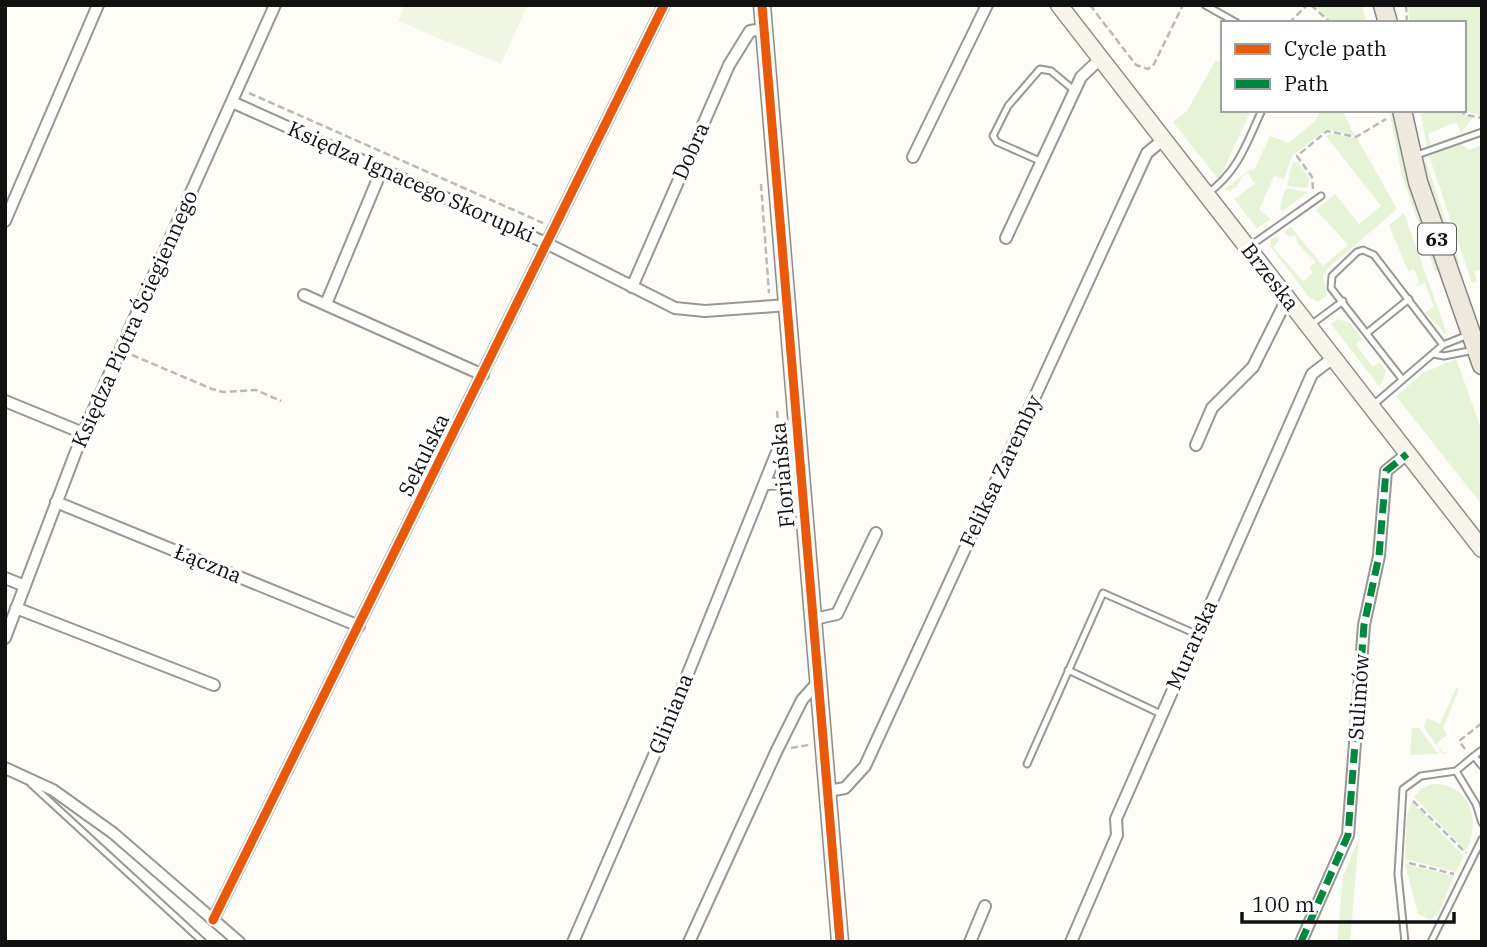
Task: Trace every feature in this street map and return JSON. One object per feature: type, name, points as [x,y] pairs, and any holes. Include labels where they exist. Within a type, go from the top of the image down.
[{"type":"main road","name":"63","points":[[1402,112],[1411,157],[1476,350]]},
{"type":"street","points":[[5,221],[99,5]]},
{"type":"street","name":"Księdza Piotra Ściegiennego","points":[[5,638],[83,433],[275,5]]},
{"type":"street","name":"Sekulska","points":[[213,920],[664,5]]},
{"type":"street","name":"Floriańska","points":[[762,5],[788,305],[791,431],[801,483],[840,942]]},
{"type":"street","points":[[913,157],[987,5]]},
{"type":"street","name":"Brzeska","points":[[1059,5],[1407,454],[1476,534],[1482,549]]},
{"type":"street","name":"Dobra","points":[[632,287],[729,65],[751,32],[764,29]]},
{"type":"street","points":[[1006,238],[1081,77],[1100,59]]},
{"type":"street","name":"Księdza Ignacego Skorupki","points":[[232,102],[548,244],[666,304],[695,311],[788,305]]},
{"type":"street","name":"Feliksa Zaremby","points":[[828,791],[845,788],[865,766],[1147,153],[1164,139]]},
{"type":"street","points":[[326,304],[382,169]]},
{"type":"street","points":[[304,295],[483,375]]},
{"type":"street","points":[[1196,445],[1212,408],[1253,367],[1287,299]]},
{"type":"street","name":"Murarska","points":[[1071,942],[1117,835],[1116,819],[1312,374],[1333,358]]},
{"type":"street","points":[[5,401],[83,433]]},
{"type":"street","name":"Gliniana","points":[[573,942],[668,723],[765,484],[791,431]]},
{"type":"street","name":"Sulimów","points":[[1301,942],[1348,835],[1364,625],[1379,556],[1386,471],[1407,454]]},
{"type":"street","points":[[765,484],[801,483]]},
{"type":"street","name":"Łączna","points":[[57,502],[359,626]]},
{"type":"street","points":[[814,620],[837,614],[876,533]]},
{"type":"street","points":[[5,578],[25,586]]},
{"type":"street","points":[[16,608],[214,685]]},
{"type":"street","points":[[689,942],[782,740],[802,700],[819,681]]},
{"type":"street","points":[[5,768],[53,790],[113,833],[239,942]]},
{"type":"street","points":[[970,942],[985,906]]},
{"type":"lane","points":[[1205,5],[1233,21]]},
{"type":"lane","points":[[1042,162],[997,142],[993,136],[1008,106],[1040,69],[1051,71],[1075,91]]},
{"type":"lane","points":[[1206,195],[1228,178],[1237,166],[1261,112]]},
{"type":"lane","points":[[1411,157],[1482,132]]},
{"type":"lane","points":[[1248,248],[1321,196]]},
{"type":"lane","points":[[1402,379],[1331,288],[1332,276],[1357,252],[1363,250],[1374,255],[1443,345],[1476,350]]},
{"type":"lane","points":[[1367,333],[1409,299]]},
{"type":"lane","points":[[1308,326],[1343,301]]},
{"type":"lane","points":[[1371,407],[1443,345]]},
{"type":"lane","points":[[1433,354],[1444,356],[1476,350]]},
{"type":"lane","points":[[1027,764],[1103,593],[1196,634]]},
{"type":"lane","points":[[1068,670],[1161,714]]},
{"type":"lane","points":[[1405,942],[1399,860],[1403,792],[1422,776],[1456,771],[1482,750]]},
{"type":"lane","points":[[1473,757],[1482,766]]},
{"type":"lane","points":[[1456,771],[1476,804],[1482,823]]},
{"type":"lane","points":[[20,775],[203,942]]},
{"type":"lane","points":[[1431,942],[1482,839]]},
{"type":"path","points":[[1090,5],[1136,65],[1148,69],[1153,66],[1183,5]]},
{"type":"path","points":[[1291,21],[1309,5],[1329,21]]},
{"type":"path","points":[[246,91],[543,223],[547,216]]},
{"type":"path","points":[[1462,112],[1482,118]]},
{"type":"path","points":[[1314,190],[1312,177],[1297,156],[1327,131],[1356,137],[1386,119]]},
{"type":"path","points":[[130,354],[212,388],[223,391],[256,390],[281,401]]},
{"type":"path","points":[[1473,757],[1459,741],[1482,723]]},
{"type":"path","points":[[1403,792],[1473,860]]},
{"type":"path","points":[[1399,860],[1464,876]]},
{"type":"green space","points":[[405,5],[527,6],[501,64],[398,21]]},
{"type":"green space","points":[[1314,5],[1362,5],[1366,21],[1331,21]]},
{"type":"green space","points":[[1408,5],[1482,5],[1482,116],[1466,111],[1466,21],[1409,21]]},
{"type":"green space","points":[[1216,60],[1221,62],[1221,112],[1250,112],[1219,180],[1173,122],[1187,111]]},
{"type":"green space","points":[[1320,112],[1343,112],[1355,136],[1327,129],[1292,156],[1284,179],[1274,176],[1259,210],[1271,219],[1257,228],[1234,199],[1255,184],[1248,173],[1242,177],[1237,187],[1228,191],[1225,189],[1251,169],[1254,171],[1270,136],[1289,143],[1316,120]]},
{"type":"green space","points":[[1389,112],[1394,112],[1406,170],[1439,270],[1435,272],[1402,176]]},
{"type":"green space","points":[[1420,112],[1460,112],[1473,118],[1461,132],[1456,122],[1428,134],[1431,144],[1427,147]]},
{"type":"green space","points":[[1329,134],[1357,138],[1397,209],[1328,268],[1323,278],[1327,295],[1318,302],[1309,297],[1270,246],[1271,239],[1278,236],[1279,241],[1273,247],[1303,281],[1313,273],[1310,267],[1316,262],[1298,244],[1295,235],[1289,237],[1284,231],[1291,227],[1323,266],[1348,245],[1316,210],[1335,194],[1359,224],[1381,206],[1326,136]]},
{"type":"green space","points":[[1459,143],[1469,150],[1482,145],[1482,269],[1474,271],[1477,282],[1472,283],[1429,156]]},
{"type":"green space","points":[[1426,161],[1460,263],[1455,265],[1426,180],[1423,166]]},
{"type":"green space","points":[[1298,162],[1309,177],[1308,188],[1287,186],[1292,163]]},
{"type":"green space","points":[[1286,188],[1308,192],[1282,212],[1280,205]]},
{"type":"green space","points":[[1404,213],[1448,337],[1425,312],[1434,307],[1425,283],[1414,287],[1419,282],[1414,269],[1408,271],[1389,225]]},
{"type":"green space","points":[[1338,319],[1350,323],[1362,339],[1356,345],[1373,367],[1380,362],[1386,371],[1379,386],[1331,324]]},
{"type":"green space","points":[[1456,359],[1482,431],[1482,505],[1396,396],[1423,373]]},
{"type":"green space","points":[[1456,688],[1459,689],[1443,728],[1447,735],[1436,744],[1442,752],[1448,753],[1442,754],[1424,727],[1427,718],[1440,724]]},
{"type":"green space","points":[[1412,728],[1419,728],[1438,754],[1410,755]]},
{"type":"green space","points":[[1432,784],[1445,785],[1456,790],[1469,806],[1473,828],[1466,851],[1414,797],[1421,789]]},
{"type":"green space","points":[[1412,802],[1464,856],[1456,872],[1405,859],[1407,814]]},
{"type":"green space","points":[[1359,837],[1350,942],[1337,942],[1343,877]]},
{"type":"green space","points":[[1405,864],[1454,876],[1438,914],[1430,920],[1418,914]]},
{"type":"marked path","points":[[1301,942],[1348,835],[1364,625],[1379,556],[1386,471],[1407,454]]},
{"type":"cycle path","points":[[213,920],[664,5]]},
{"type":"cycle path","points":[[762,5],[840,942]]}]
